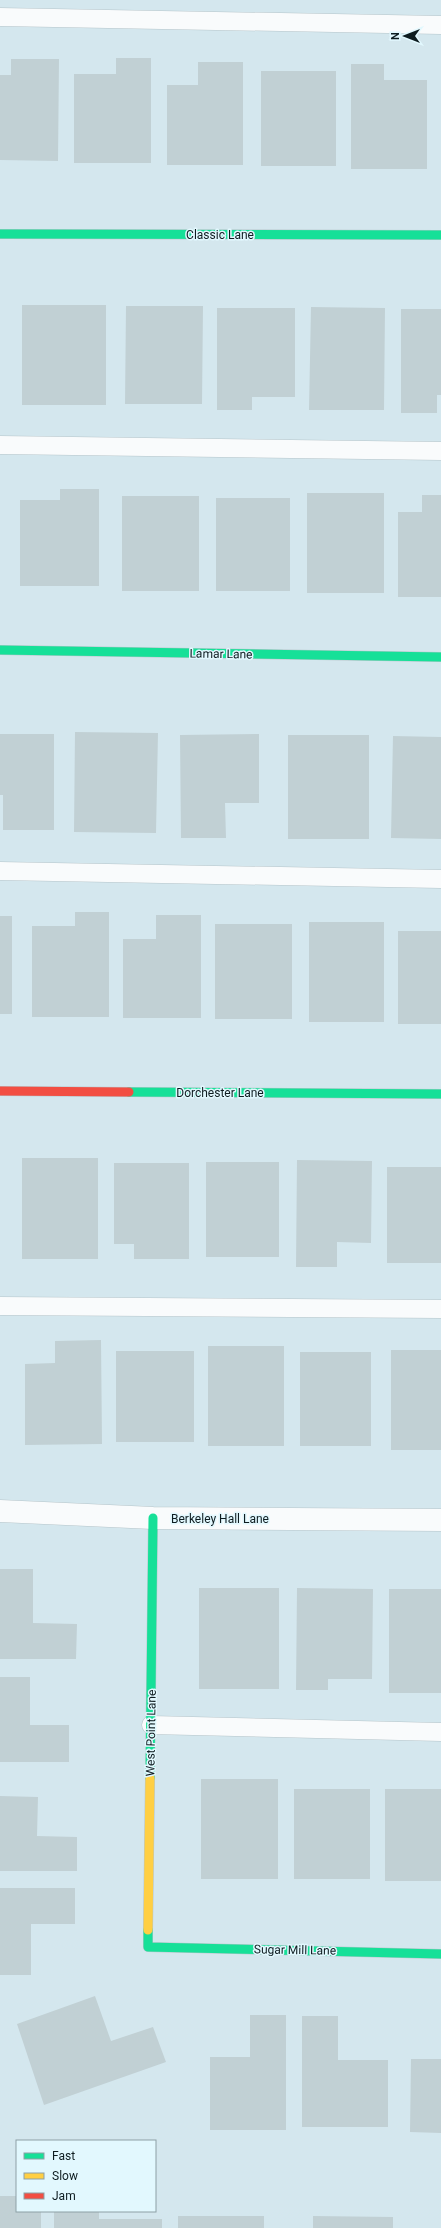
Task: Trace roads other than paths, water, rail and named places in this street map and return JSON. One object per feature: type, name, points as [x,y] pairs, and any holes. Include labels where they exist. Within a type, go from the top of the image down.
[{"type":"street","name":"Classic Lane","points":[[0,234],[441,235]]},
{"type":"street","name":"Lamar Lane","points":[[0,650],[441,657]]},
{"type":"street","name":"Dorchester Lane","points":[[0,1091],[441,1094]]},
{"type":"street","name":"Berkeley Hall Lane","points":[[0,1511],[153,1518],[441,1520]]},
{"type":"street","name":"West Point Lane","points":[[148,1947],[153,1518]]},
{"type":"street","name":"Sugar Mill Lane","points":[[148,1947],[441,1954]]},
{"type":"lane","points":[[0,17],[441,25]]},
{"type":"lane","points":[[0,445],[441,451]]},
{"type":"lane","points":[[0,871],[441,879]]},
{"type":"lane","points":[[0,1306],[441,1309]]},
{"type":"lane","points":[[151,1725],[441,1732]]}]
